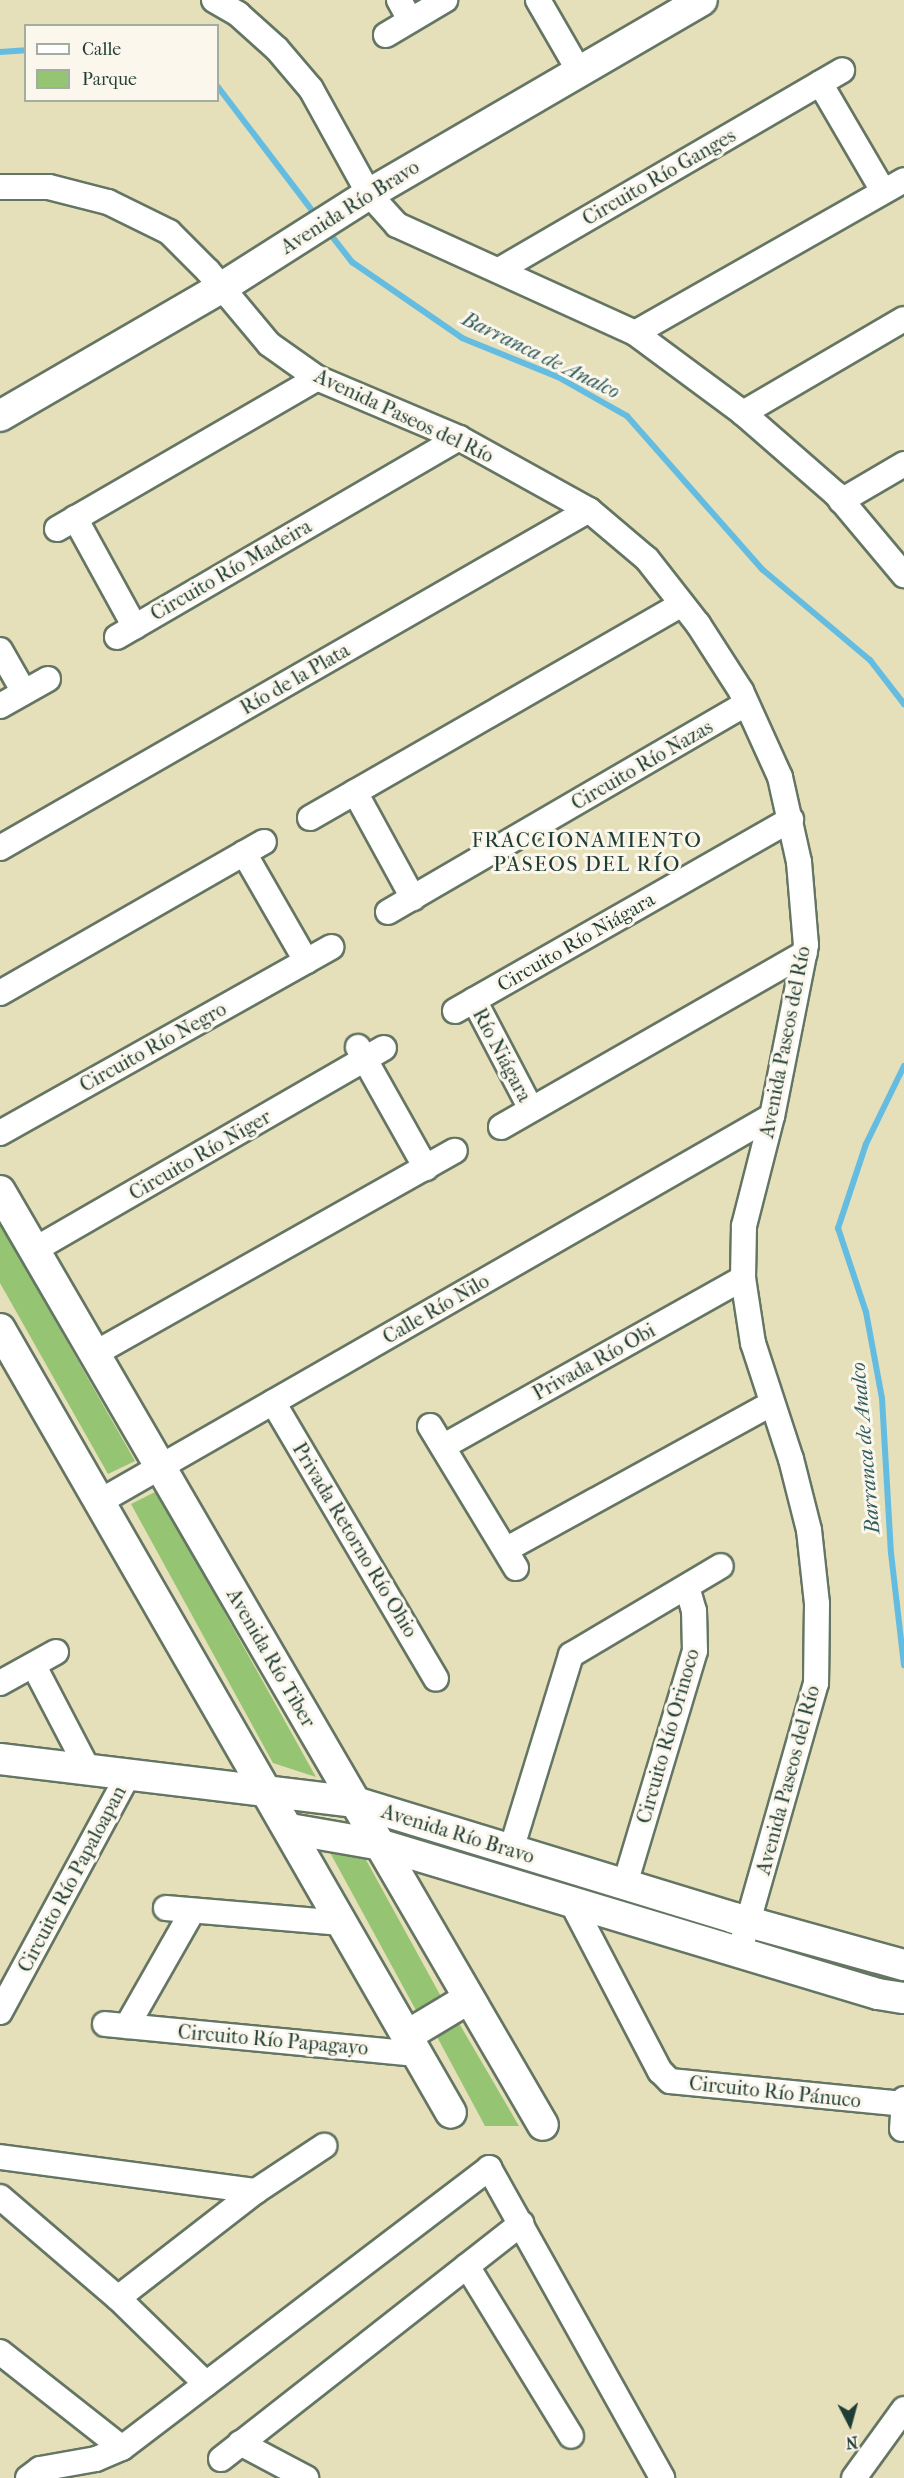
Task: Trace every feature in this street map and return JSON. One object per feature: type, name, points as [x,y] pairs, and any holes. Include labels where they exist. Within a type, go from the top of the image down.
[{"type":"street","points":[[214,0],[238,14],[277,49],[311,89],[359,200],[397,225],[636,333],[743,413],[842,501],[904,575]]},
{"type":"street","points":[[386,35],[405,10],[445,0]]},
{"type":"street","points":[[538,0],[579,71]]},
{"type":"street","name":"Avenida Río Bravo","points":[[0,416],[231,282],[359,200],[702,0]]},
{"type":"street","name":"Circuito Río Ganges","points":[[499,270],[842,70]]},
{"type":"street","points":[[820,83],[883,191]]},
{"type":"street","points":[[636,333],[904,180]]},
{"type":"street","name":"Avenida Paseos del Río","points":[[0,187],[49,187],[108,202],[169,232],[231,282],[269,344],[317,378],[459,438],[589,510],[647,559],[682,604],[746,704],[780,777],[799,862],[805,953],[772,1116],[744,1226],[743,1278],[753,1343],[771,1404],[791,1459],[809,1530],[817,1604],[816,1683],[744,1936]]},
{"type":"street","points":[[743,413],[904,320]]},
{"type":"street","name":"Circuito Río Madeira","points":[[317,378],[66,524],[126,632],[459,438]]},
{"type":"street","points":[[842,501],[904,464]]},
{"type":"street","name":"Río de la Plata","points":[[0,848],[589,510]]},
{"type":"street","points":[[310,818],[682,604]]},
{"type":"street","points":[[0,650],[24,693]]},
{"type":"street","points":[[0,706],[48,679]]},
{"type":"street","name":"Circuito Río Nazas","points":[[388,912],[746,704]]},
{"type":"street","points":[[355,792],[413,898]]},
{"type":"street","name":"Circuito Río Niágara","points":[[464,1006],[791,819]]},
{"type":"street","points":[[0,993],[254,848],[306,962]]},
{"type":"street","name":"Circuito Río Negro","points":[[0,1133],[331,947]]},
{"type":"street","points":[[501,1127],[805,953]]},
{"type":"street","name":"Río Niágara","points":[[464,1006],[531,1109]]},
{"type":"street","name":"Circuito Río Niger","points":[[34,1250],[369,1052],[426,1168]]},
{"type":"street","name":"Calle Río Nilo","points":[[99,1502],[772,1116]]},
{"type":"street","points":[[94,1354],[455,1152]]},
{"type":"street","name":"Avenida Río Tiber","points":[[0,1191],[543,2125]]},
{"type":"street","name":"Privada Río Obi","points":[[444,1446],[743,1278]]},
{"type":"street","points":[[0,1329],[268,1790],[341,1923],[451,2113]]},
{"type":"street","name":"Privada Retorno Río Ohio","points":[[273,1402],[436,1678]]},
{"type":"street","points":[[430,1426],[512,1558],[771,1404]]},
{"type":"street","points":[[511,1850],[571,1655],[721,1566]]},
{"type":"street","name":"Circuito Río Orinoco","points":[[625,1884],[694,1651],[694,1611],[687,1587]]},
{"type":"street","points":[[0,1683],[56,1652]]},
{"type":"street","points":[[34,1666],[89,1771]]},
{"type":"street","name":"Avenida Río Bravo","points":[[0,1759],[127,1777],[268,1790],[355,1802],[625,1884],[878,1994],[904,1998]]},
{"type":"street","name":"Circuito Río Papaloapan","points":[[0,2012],[127,1777]]},
{"type":"street","name":"Avenida Río Bravo","points":[[290,1829],[382,1845],[572,1903],[904,1965]]},
{"type":"street","name":"Circuito Río Pánuco","points":[[572,1903],[660,2071],[670,2081],[903,2104]]},
{"type":"street","points":[[166,1908],[341,1923]]},
{"type":"street","name":"Circuito Río Papagayo","points":[[192,1912],[116,2025],[413,2044]]},
{"type":"street","points":[[413,2044],[468,1999]]},
{"type":"street","points":[[902,2129],[904,2099]]},
{"type":"street","points":[[118,2298],[256,2191],[324,2146]]},
{"type":"street","points":[[0,2157],[256,2191]]},
{"type":"street","points":[[28,2478],[40,2469],[96,2459],[122,2448],[489,2168],[522,2223],[662,2478]]},
{"type":"street","points":[[0,2197],[118,2298],[206,2384]]},
{"type":"street","points":[[220,2459],[522,2223]]},
{"type":"street","points":[[467,2266],[571,2436]]},
{"type":"street","points":[[0,2352],[122,2448]]},
{"type":"street","points":[[854,2478],[904,2409]]},
{"type":"street","points":[[240,2443],[306,2478]]},
{"type":"green space","points":[[0,1224],[135,1461],[108,1474],[0,1283]]},
{"type":"green space","points":[[157,1491],[316,1777],[273,1763],[131,1504]]},
{"type":"green space","points":[[327,1847],[365,1858],[444,2002],[418,2014]]},
{"type":"green space","points":[[456,2018],[519,2126],[485,2126],[435,2033]]},
{"type":"waterway","name":"Barranca de Analco","points":[[0,52],[24,50]]},
{"type":"waterway","name":"Barranca de Analco","points":[[219,88],[317,217]]},
{"type":"waterway","name":"Barranca de Analco","points":[[327,230],[352,262],[462,338],[558,377],[627,416],[763,570],[870,660],[904,704]]},
{"type":"waterway","name":"Barranca de Analco","points":[[904,1066],[866,1144],[838,1228],[866,1312],[882,1398],[891,1553],[904,1665]]},
{"type":"district","name":"FRACCIONAMIENTO PASEOS DEL RÍO","points":[[587,852]]}]
